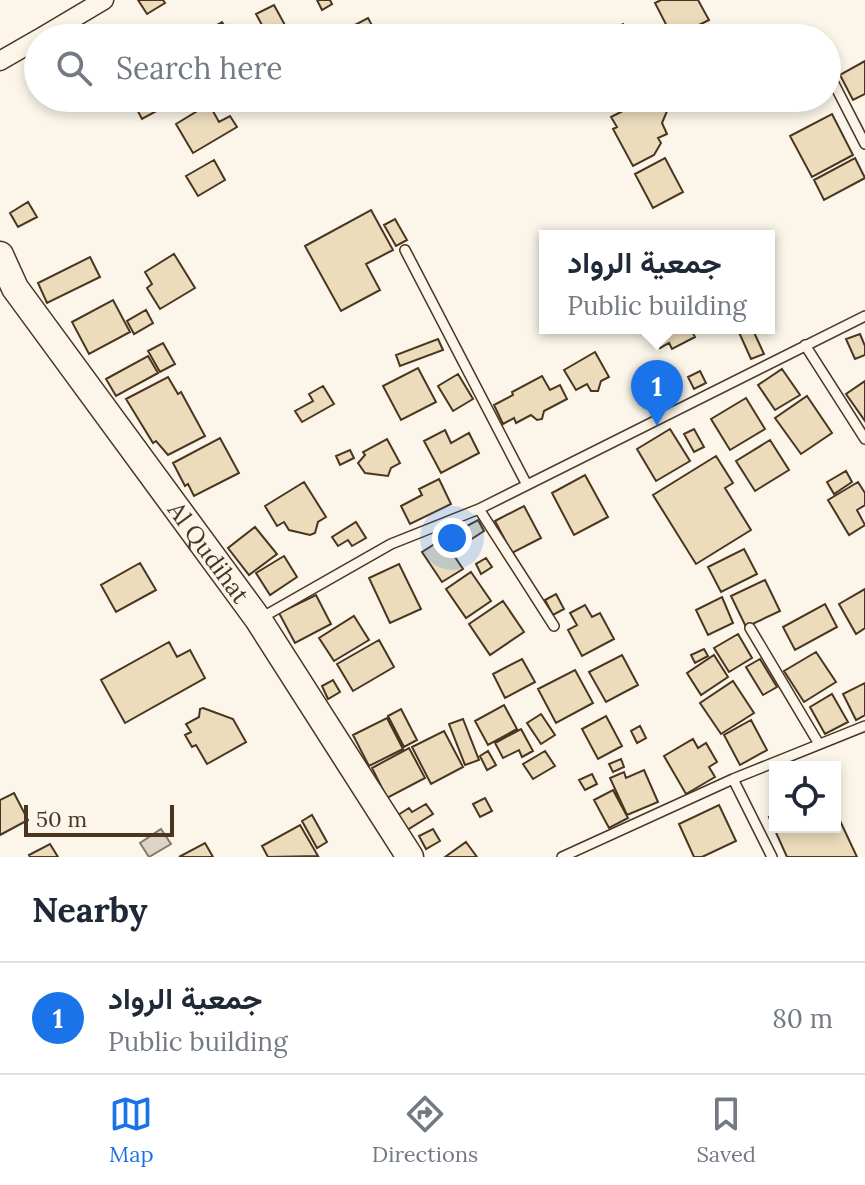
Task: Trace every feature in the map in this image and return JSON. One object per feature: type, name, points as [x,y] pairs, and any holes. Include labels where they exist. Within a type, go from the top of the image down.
[{"type":"street","points":[[64,24],[104,0]]},
{"type":"street","points":[[0,61],[24,47]]},
{"type":"street","name":"Al Qudihat","points":[[0,255],[7,292],[258,619],[410,857]]},
{"type":"lane","points":[[841,97],[865,144]]},
{"type":"lane","points":[[405,250],[527,485]]},
{"type":"lane","points":[[258,619],[391,544],[479,509],[865,316]]},
{"type":"lane","points":[[805,345],[865,439]]},
{"type":"lane","points":[[479,509],[554,626]]},
{"type":"lane","points":[[750,628],[819,744]]},
{"type":"lane","points":[[562,857],[733,779],[865,726]]},
{"type":"lane","points":[[733,779],[772,857]]},
{"type":"shaded area","points":[[161,829],[171,844],[149,857],[140,843]]},
{"type":"building","points":[[138,0],[163,0],[165,3],[147,14]]},
{"type":"building","points":[[317,0],[330,0],[332,4],[322,10]]},
{"type":"building","points":[[661,0],[698,0],[709,20],[701,24],[666,24],[655,3]]},
{"type":"building","points":[[274,5],[284,24],[261,24],[256,14]]},
{"type":"building","points":[[368,18],[371,24],[357,24]]},
{"type":"building","points":[[865,61],[865,94],[853,100],[841,74]]},
{"type":"building","points":[[138,112],[155,112],[142,119]]},
{"type":"building","points":[[196,112],[213,112],[219,122],[230,116],[237,127],[193,153],[176,124]]},
{"type":"building","points":[[621,112],[667,112],[662,123],[667,134],[658,138],[661,143],[654,155],[633,166],[613,129],[617,127],[611,117]]},
{"type":"building","points":[[832,114],[853,155],[812,177],[790,136]]},
{"type":"building","points":[[665,158],[683,192],[653,208],[635,174]]},
{"type":"building","points":[[855,158],[865,178],[824,200],[814,180]]},
{"type":"building","points":[[214,160],[225,180],[198,196],[186,176]]},
{"type":"building","points":[[28,202],[37,217],[18,227],[10,213]]},
{"type":"building","points":[[371,210],[393,250],[366,264],[380,290],[341,311],[305,246]]},
{"type":"building","points":[[395,219],[407,240],[396,246],[384,225]]},
{"type":"building","points":[[174,254],[195,288],[160,309],[147,288],[152,284],[145,272]]},
{"type":"building","points":[[90,257],[100,277],[47,303],[38,283]]},
{"type":"building","points":[[113,300],[130,332],[89,354],[72,322]]},
{"type":"building","points":[[146,310],[153,323],[134,334],[127,321]]},
{"type":"building","points":[[653,334],[693,334],[695,337],[672,349],[669,343],[660,348]]},
{"type":"building","points":[[740,334],[755,334],[764,354],[751,359]]},
{"type":"building","points":[[860,334],[865,355],[855,359],[846,339]]},
{"type":"building","points":[[438,339],[443,350],[400,366],[396,355]]},
{"type":"building","points":[[163,343],[175,364],[160,372],[148,351]]},
{"type":"building","points":[[595,352],[609,377],[601,381],[598,391],[591,391],[587,384],[576,390],[564,370]]},
{"type":"building","points":[[148,356],[158,373],[116,396],[106,379]]},
{"type":"building","points":[[418,368],[436,402],[401,420],[383,386]]},
{"type":"building","points":[[782,369],[800,395],[775,410],[758,385]]},
{"type":"building","points":[[700,371],[706,383],[694,389],[688,377]]},
{"type":"building","points":[[458,374],[473,399],[453,411],[438,386]]},
{"type":"building","points":[[542,376],[550,390],[560,385],[567,399],[544,411],[542,419],[537,420],[531,415],[516,423],[514,418],[503,424],[494,405]]},
{"type":"building","points":[[168,377],[178,394],[181,392],[205,436],[168,455],[156,441],[153,443],[126,399]]},
{"type":"building","points":[[865,381],[865,421],[846,394]]},
{"type":"building","points":[[323,386],[334,404],[302,422],[295,411],[313,401],[309,394]]},
{"type":"building","points":[[807,396],[832,433],[801,454],[775,418]]},
{"type":"building","points":[[746,398],[765,429],[730,450],[711,419]]},
{"type":"building","points":[[670,429],[690,461],[656,481],[637,449]]},
{"type":"building","points":[[694,429],[704,447],[694,452],[684,434]]},
{"type":"building","points":[[445,430],[451,443],[469,433],[479,453],[441,473],[424,441]]},
{"type":"building","points":[[220,438],[239,473],[194,496],[173,463]]},
{"type":"building","points":[[387,439],[400,463],[391,468],[388,476],[365,473],[358,463],[365,455],[363,452]]},
{"type":"building","points":[[770,440],[789,470],[755,491],[736,461]]},
{"type":"building","points":[[350,450],[354,458],[340,465],[336,456]]},
{"type":"building","points":[[716,456],[733,483],[725,488],[751,530],[696,564],[653,495]]},
{"type":"building","points":[[846,471],[852,482],[834,494],[827,482]]},
{"type":"building","points":[[585,475],[608,517],[574,535],[552,493]]},
{"type":"building","points":[[439,479],[451,504],[410,524],[401,506],[422,495],[419,489]]},
{"type":"building","points":[[304,482],[326,517],[318,522],[315,533],[310,535],[289,530],[284,522],[277,526],[265,506]]},
{"type":"building","points":[[858,482],[865,493],[865,505],[857,510],[865,525],[849,535],[828,500]]},
{"type":"building","points":[[524,506],[541,538],[512,553],[495,521]]},
{"type":"building","points":[[478,520],[484,531],[470,540],[463,528]]},
{"type":"building","points":[[356,522],[366,538],[352,546],[348,540],[338,546],[332,537]]},
{"type":"building","points":[[255,527],[277,554],[249,575],[228,548]]},
{"type":"building","points":[[452,533],[462,548],[453,554],[463,569],[442,582],[422,552]]},
{"type":"building","points":[[744,549],[757,574],[721,592],[708,567]]},
{"type":"building","points":[[284,556],[297,577],[270,595],[256,573]]},
{"type":"building","points":[[486,558],[492,567],[481,574],[476,564]]},
{"type":"building","points":[[140,563],[156,590],[116,612],[101,585]]},
{"type":"building","points":[[399,564],[421,609],[390,623],[369,578]]},
{"type":"building","points":[[471,572],[491,601],[466,618],[446,589]]},
{"type":"building","points":[[765,580],[780,611],[746,627],[731,596]]},
{"type":"building","points":[[865,589],[865,628],[856,634],[839,604]]},
{"type":"building","points":[[556,594],[564,609],[553,615],[545,600]]},
{"type":"building","points":[[316,595],[331,624],[295,643],[279,613]]},
{"type":"building","points":[[722,597],[733,623],[708,635],[696,610]]},
{"type":"building","points":[[503,601],[524,632],[490,655],[469,624]]},
{"type":"building","points":[[825,604],[837,627],[795,650],[783,627]]},
{"type":"building","points":[[585,605],[592,617],[600,613],[614,639],[582,656],[568,630],[577,625],[570,613]]},
{"type":"building","points":[[354,616],[369,640],[334,661],[319,638]]},
{"type":"building","points":[[738,634],[752,658],[729,672],[714,648]]},
{"type":"building","points":[[379,640],[394,667],[353,691],[337,664]]},
{"type":"building","points":[[169,642],[177,657],[190,650],[205,678],[125,723],[101,680]]},
{"type":"building","points":[[704,649],[708,656],[695,663],[691,655]]},
{"type":"building","points":[[816,652],[836,682],[804,702],[784,671]]},
{"type":"building","points":[[622,655],[638,685],[606,702],[589,672]]},
{"type":"building","points":[[714,655],[728,677],[701,695],[687,673]]},
{"type":"building","points":[[522,659],[535,682],[505,698],[493,674]]},
{"type":"building","points":[[760,659],[777,687],[763,695],[746,667]]},
{"type":"building","points":[[575,670],[593,703],[556,723],[538,689]]},
{"type":"building","points":[[333,680],[340,692],[328,699],[322,686]]},
{"type":"building","points":[[733,681],[754,713],[721,734],[700,703]]},
{"type":"building","points":[[865,683],[865,715],[856,720],[843,694]]},
{"type":"building","points":[[832,694],[848,722],[825,734],[810,707]]},
{"type":"building","points":[[504,705],[517,729],[488,745],[475,721]]},
{"type":"building","points":[[203,708],[233,719],[246,742],[207,764],[196,745],[192,747],[185,735],[191,732],[186,724],[199,717]]},
{"type":"building","points":[[401,709],[417,740],[404,747],[388,716]]},
{"type":"building","points":[[541,714],[555,735],[541,744],[527,723]]},
{"type":"building","points":[[606,716],[622,746],[598,759],[582,729]]},
{"type":"building","points":[[387,718],[403,749],[369,766],[353,735]]},
{"type":"building","points":[[463,719],[479,760],[465,765],[449,724]]},
{"type":"building","points":[[751,720],[767,750],[740,765],[724,735]]},
{"type":"building","points":[[640,726],[646,738],[637,743],[631,731]]},
{"type":"building","points":[[521,729],[533,751],[522,757],[519,750],[503,758],[495,743]]},
{"type":"building","points":[[444,731],[463,767],[431,784],[412,747]]},
{"type":"building","points":[[693,739],[698,748],[706,743],[717,762],[709,767],[715,777],[686,794],[664,756]]},
{"type":"building","points":[[409,748],[425,778],[387,798],[372,768]]},
{"type":"building","points":[[488,751],[496,765],[487,770],[480,756]]},
{"type":"building","points":[[545,751],[555,766],[533,779],[523,764]]},
{"type":"building","points":[[621,759],[624,767],[613,772],[609,764]]},
{"type":"building","points":[[644,770],[658,802],[627,815],[610,778],[624,772],[626,778]]},
{"type":"building","points":[[592,774],[597,784],[585,790],[579,780]]},
{"type":"building","points":[[613,790],[628,818],[609,828],[594,800]]},
{"type":"building","points":[[14,793],[28,820],[0,835],[0,800]]},
{"type":"building","points":[[485,798],[492,811],[480,817],[473,804]]},
{"type":"building","points":[[426,804],[433,814],[407,830],[398,815],[409,808],[412,812]]},
{"type":"building","points":[[719,805],[736,841],[702,857],[694,857],[679,824]]},
{"type":"building","points":[[312,815],[327,842],[317,848],[302,821]]},
{"type":"building","points":[[841,823],[857,857],[787,857],[776,833],[841,833]]},
{"type":"building","points":[[300,825],[318,856],[268,857],[262,846]]},
{"type":"building","points":[[433,829],[440,841],[426,849],[419,836]]},
{"type":"building","points":[[466,842],[477,857],[445,857]]},
{"type":"building","points":[[205,843],[213,857],[179,857]]},
{"type":"building","points":[[50,844],[58,857],[30,857],[29,855]]},
{"type":"place","name":"جمعية الرواد","points":[[657,426]]}]
